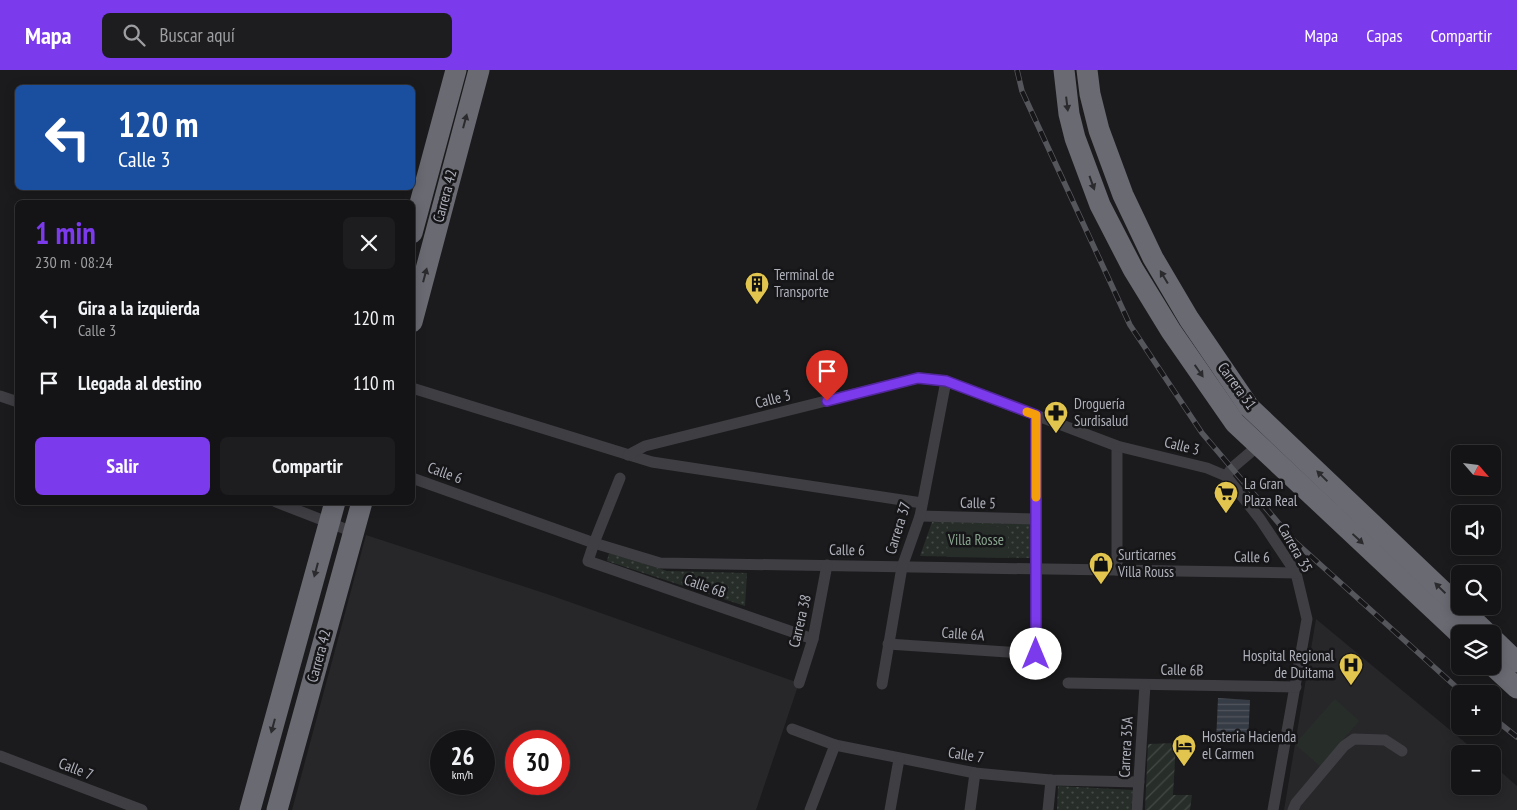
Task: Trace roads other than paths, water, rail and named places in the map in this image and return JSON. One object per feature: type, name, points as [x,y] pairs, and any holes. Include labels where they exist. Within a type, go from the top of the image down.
[{"type":"highway","name":"Carrera 42","points":[[415,222],[456,70]]},
{"type":"highway","name":"Carrera 42","points":[[415,311],[479,70]]},
{"type":"highway","name":"Carrera 31","points":[[1064,70],[1069,114],[1075,138],[1100,205],[1133,269],[1171,331],[1235,423],[1451,626]]},
{"type":"highway","name":"Carrera 31","points":[[1087,70],[1090,94],[1099,130],[1123,195],[1153,258],[1189,319],[1250,406],[1479,625]]},
{"type":"highway","points":[[1259,446],[1265,444],[1293,458],[1304,458]]},
{"type":"highway","name":"Carrera 42","points":[[277,810],[361,505]]},
{"type":"highway","name":"Carrera 42","points":[[250,810],[332,512]]},
{"type":"highway","points":[[1501,647],[1517,662]]},
{"type":"highway","points":[[1501,673],[1517,688]]},
{"type":"street","name":"Calle 3","points":[[628,455],[645,446],[918,378],[946,381],[1117,446],[1208,468],[1226,476]]},
{"type":"street","name":"Carrera 37","points":[[882,684],[902,567],[920,516],[946,381]]},
{"type":"street","points":[[415,389],[652,462],[922,503]]},
{"type":"street","points":[[0,396],[15,401]]},
{"type":"street","points":[[1036,415],[1036,568]]},
{"type":"street","points":[[1117,446],[1117,570]]},
{"type":"street","points":[[1226,476],[1232,468],[1259,446]]},
{"type":"street","name":"Carrera 35","points":[[1226,476],[1260,519],[1296,573],[1307,619],[1273,810]]},
{"type":"street","points":[[594,542],[620,478]]},
{"type":"street","name":"Calle 6","points":[[415,479],[660,564],[1296,573]]},
{"type":"street","points":[[293,505],[332,512],[353,532]]},
{"type":"street","name":"Calle 5","points":[[920,516],[1036,519]]},
{"type":"street","name":"Calle 6B","points":[[594,542],[588,561],[813,639]]},
{"type":"street","name":"Carrera 38","points":[[799,683],[813,639],[827,565]]},
{"type":"street","name":"Calle 6A","points":[[888,644],[1036,654],[1036,568]]},
{"type":"street","name":"Calle 6B","points":[[1068,684],[1296,687]]},
{"type":"street","name":"Carrera 35A","points":[[1138,810],[1145,685]]},
{"type":"street","name":"Calle 7","points":[[792,729],[835,746],[975,773],[1050,780],[1139,782]]},
{"type":"street","points":[[1293,810],[1296,803],[1338,753],[1354,738],[1385,740],[1402,751]]},
{"type":"street","points":[[810,810],[835,746]]},
{"type":"street","name":"Calle 7","points":[[0,756],[142,810]]},
{"type":"street","points":[[890,810],[899,759]]},
{"type":"street","points":[[970,810],[975,773]]},
{"type":"street","points":[[1048,810],[1050,780]]},
{"type":"railway","points":[[1017,70],[1022,91],[1130,325],[1202,433],[1293,540],[1454,685]]},
{"type":"railway","points":[[1501,724],[1517,737]]},
{"type":"place","name":"Terminal de Transporte","points":[[757,305]]},
{"type":"place","name":"Droguería Surdisalud","points":[[1056,434]]},
{"type":"place","name":"La Gran Plaza Real","points":[[1226,514]]},
{"type":"place","name":"Surticarnes Villa Rouss","points":[[1101,585]]},
{"type":"place","name":"Hospital Regional de Duitama","points":[[1351,686]]},
{"type":"place","name":"Hosteria Hacienda el Carmen","points":[[1184,767]]},
{"type":"park label","name":"Villa Rosse","points":[[976,540]]}]
